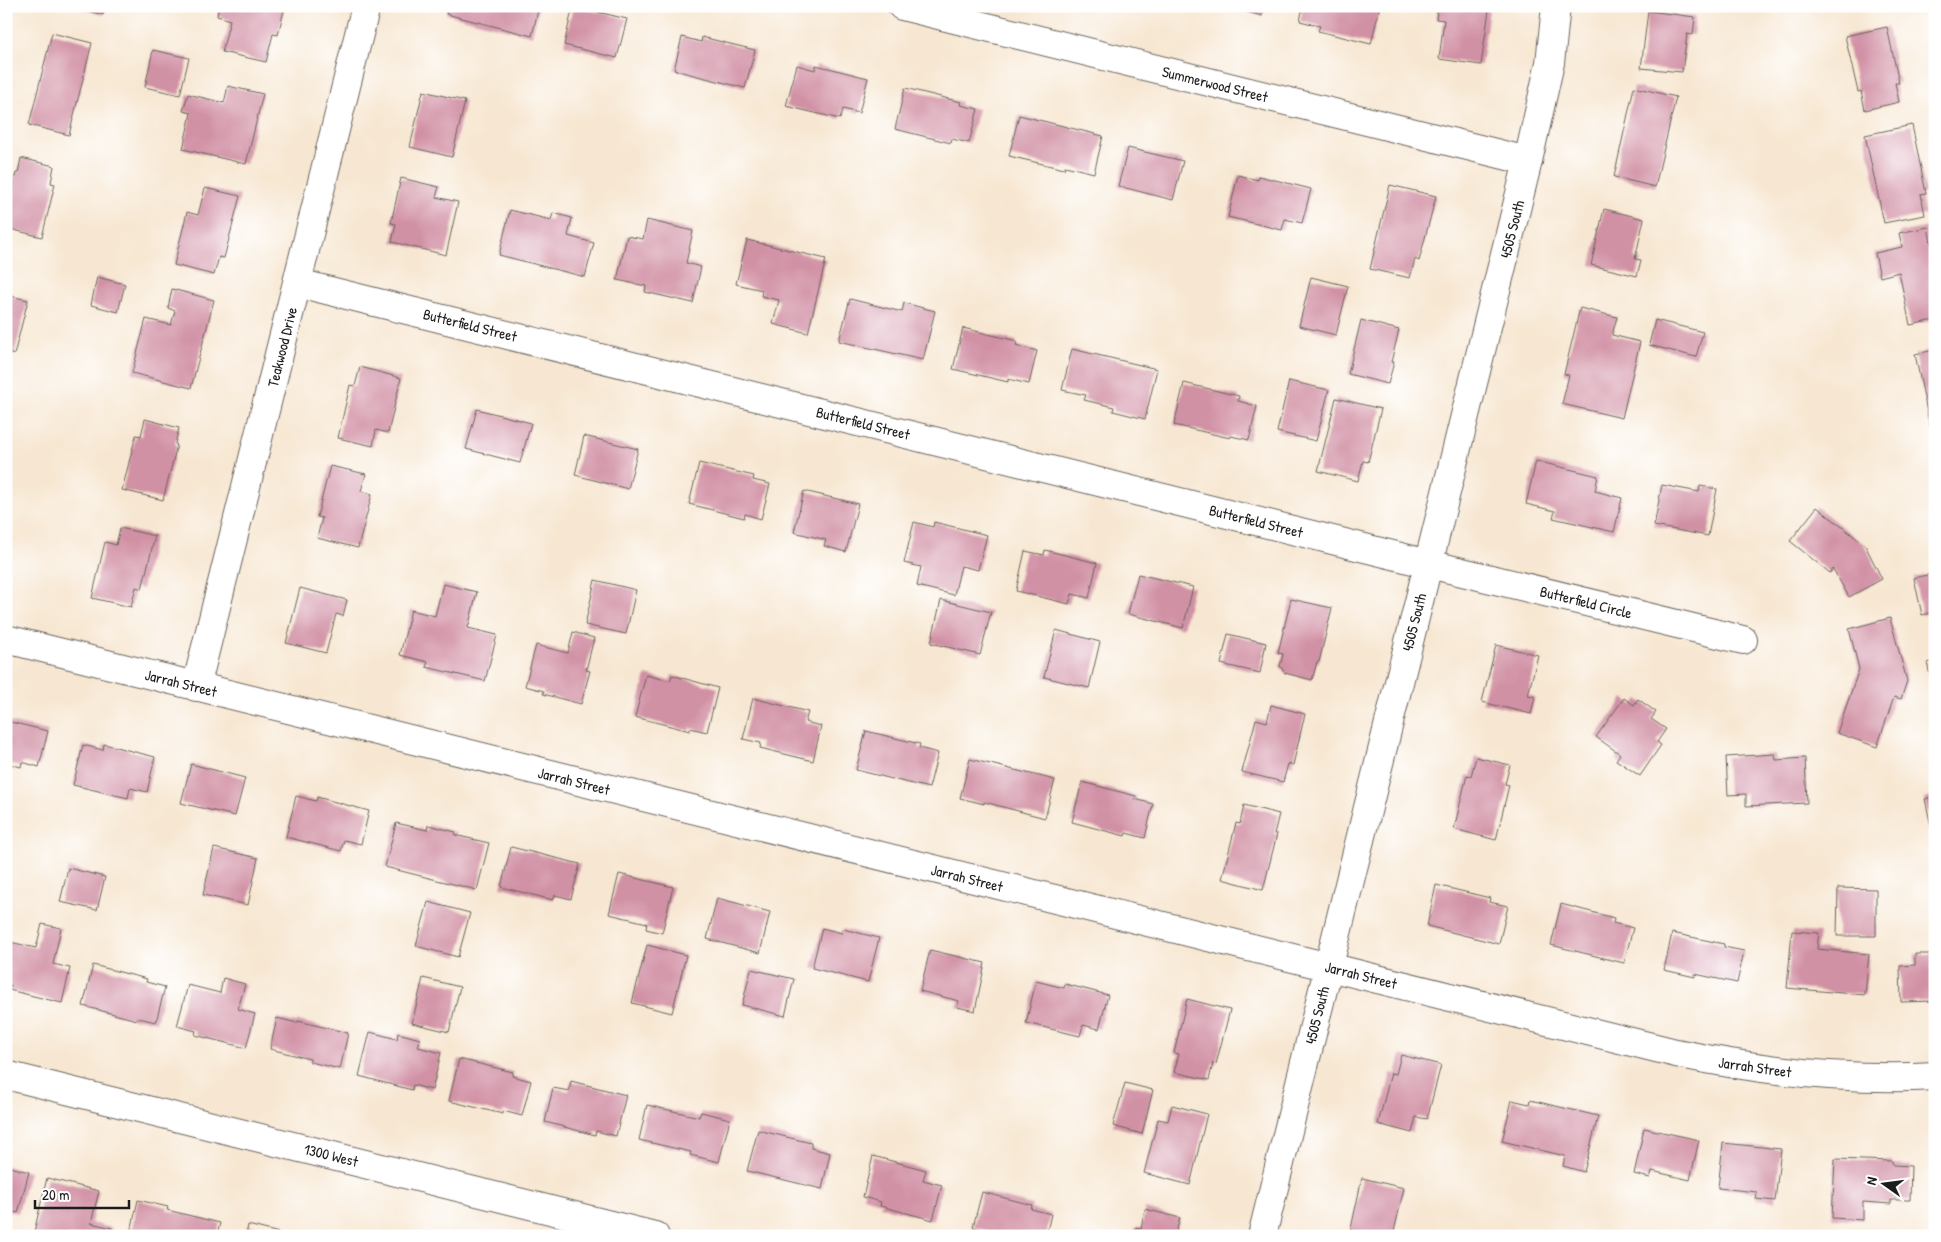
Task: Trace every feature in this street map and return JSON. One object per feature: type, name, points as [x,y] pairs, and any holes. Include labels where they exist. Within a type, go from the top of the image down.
[{"type":"street","name":"Teakwood Drive","points":[[196,687],[366,6]]},
{"type":"street","name":"Summerwood Street","points":[[902,6],[1528,161]]},
{"type":"street","name":"4505 South","points":[[1262,1236],[1528,161],[1550,63],[1556,6]]},
{"type":"street","name":"Butterfield Street","points":[[298,282],[1429,564]]},
{"type":"street","name":"Butterfield Circle","points":[[1429,564],[1742,640]]},
{"type":"street","name":"Jarrah Street","points":[[6,639],[1676,1053],[1786,1072],[1899,1078],[1935,1076]]},
{"type":"street","name":"1300 West","points":[[6,1075],[655,1236]]},
{"type":"building","points":[[71,6],[105,6],[103,15]]},
{"type":"building","points":[[219,6],[285,6],[278,35],[273,34],[266,62],[222,52],[230,20],[217,16]]},
{"type":"building","points":[[448,6],[539,6],[532,36],[446,14]]},
{"type":"building","points":[[573,6],[627,19],[617,58],[564,45]]},
{"type":"building","points":[[1225,6],[1264,6],[1262,16]]},
{"type":"building","points":[[1303,6],[1380,6],[1371,44],[1318,31],[1320,26],[1300,21]]},
{"type":"building","points":[[1438,6],[1485,6],[1485,9],[1489,10],[1481,65],[1439,59],[1444,20],[1436,19]]},
{"type":"building","points":[[1648,11],[1695,17],[1693,35],[1687,34],[1682,72],[1641,68]]},
{"type":"building","points":[[1887,27],[1899,83],[1895,83],[1899,102],[1865,110],[1861,91],[1858,92],[1845,36]]},
{"type":"building","points":[[52,33],[92,43],[69,135],[29,125]]},
{"type":"building","points":[[682,37],[701,42],[702,37],[755,50],[745,88],[674,70]]},
{"type":"building","points":[[153,50],[189,58],[180,95],[145,87]]},
{"type":"building","points":[[797,65],[815,70],[816,65],[868,78],[859,113],[843,109],[840,119],[786,106]]},
{"type":"building","points":[[228,86],[263,94],[246,164],[183,149],[191,113],[183,111],[188,94],[224,103]]},
{"type":"building","points":[[1634,87],[1676,97],[1655,187],[1614,177]]},
{"type":"building","points":[[905,88],[961,102],[960,105],[978,109],[969,143],[952,139],[951,143],[895,129]]},
{"type":"building","points":[[423,91],[465,101],[452,157],[410,147]]},
{"type":"building","points":[[1019,115],[1103,136],[1094,173],[1065,166],[1064,169],[1009,156]]},
{"type":"building","points":[[1912,125],[1926,193],[1921,194],[1925,215],[1884,223],[1865,135]]},
{"type":"building","points":[[1128,148],[1183,161],[1173,200],[1118,186]]},
{"type":"building","points":[[21,158],[54,166],[51,183],[55,184],[42,237],[6,228],[6,210]]},
{"type":"building","points":[[1238,175],[1258,180],[1259,176],[1311,189],[1302,223],[1285,219],[1282,230],[1228,217]]},
{"type":"building","points":[[401,178],[439,187],[436,197],[458,202],[446,255],[392,242],[396,224],[391,223]]},
{"type":"building","points":[[1390,185],[1436,196],[1419,261],[1415,259],[1410,278],[1370,269]]},
{"type":"building","points":[[205,188],[240,196],[224,258],[219,257],[214,275],[174,265],[187,212],[198,215]]},
{"type":"building","points":[[1604,209],[1644,219],[1635,259],[1641,260],[1637,276],[1591,265]]},
{"type":"building","points":[[510,210],[551,220],[553,213],[572,218],[568,236],[594,243],[585,277],[499,255]]},
{"type":"building","points":[[647,220],[693,231],[686,263],[701,267],[693,303],[645,292],[646,286],[617,280],[627,236],[643,239]]},
{"type":"building","points":[[1928,227],[1931,243],[1935,242],[1935,320],[1910,325],[1899,272],[1880,277],[1875,253],[1902,247],[1899,233]]},
{"type":"building","points":[[747,240],[826,259],[808,333],[773,324],[779,300],[761,296],[762,290],[736,284]]},
{"type":"building","points":[[97,277],[125,284],[118,312],[91,305]]},
{"type":"building","points":[[1311,277],[1348,286],[1336,335],[1299,326]]},
{"type":"building","points":[[172,289],[214,300],[191,388],[132,373],[146,319],[171,325],[175,311],[168,308]]},
{"type":"building","points":[[6,295],[28,300],[14,355],[6,352]]},
{"type":"building","points":[[850,299],[902,312],[904,303],[935,311],[923,360],[839,341]]},
{"type":"building","points":[[1580,308],[1617,317],[1612,335],[1640,342],[1622,418],[1562,404],[1569,375],[1564,374]]},
{"type":"building","points":[[1361,320],[1399,330],[1388,384],[1348,374]]},
{"type":"building","points":[[1655,320],[1703,332],[1696,357],[1649,345]]},
{"type":"building","points":[[963,328],[1017,341],[1016,345],[1037,351],[1029,384],[1008,379],[1008,382],[953,369]]},
{"type":"building","points":[[1072,349],[1157,369],[1145,419],[1113,411],[1114,407],[1084,400],[1086,395],[1062,390]]},
{"type":"building","points":[[1935,350],[1935,425],[1930,426],[1915,354]]},
{"type":"building","points":[[360,367],[401,378],[388,433],[376,430],[373,446],[338,438],[350,385],[355,386]]},
{"type":"building","points":[[1289,381],[1329,390],[1316,441],[1277,432]]},
{"type":"building","points":[[1184,383],[1239,396],[1238,401],[1257,406],[1249,440],[1231,436],[1230,438],[1174,425]]},
{"type":"building","points":[[1336,398],[1381,409],[1368,462],[1363,461],[1358,481],[1318,471]]},
{"type":"building","points":[[477,409],[531,423],[520,463],[466,449]]},
{"type":"building","points":[[145,419],[179,428],[175,444],[177,445],[163,500],[122,490],[136,435],[141,436]]},
{"type":"building","points":[[584,436],[638,449],[628,489],[575,475]]},
{"type":"building","points":[[1536,461],[1598,476],[1595,491],[1622,498],[1614,532],[1553,518],[1555,511],[1526,504]]},
{"type":"building","points":[[699,463],[754,476],[753,480],[770,484],[761,519],[745,514],[744,518],[689,504]]},
{"type":"building","points":[[330,466],[366,474],[361,491],[372,494],[358,548],[317,538],[322,518],[317,517]]},
{"type":"building","points":[[1662,485],[1699,492],[1700,486],[1717,489],[1708,536],[1654,526]]},
{"type":"building","points":[[804,491],[858,504],[846,552],[824,546],[826,540],[794,532]]},
{"type":"building","points":[[1817,507],[1865,545],[1882,579],[1849,597],[1833,569],[1830,573],[1790,541]]},
{"type":"building","points":[[914,522],[933,527],[934,522],[987,535],[978,570],[961,566],[954,595],[917,586],[921,567],[904,563]]},
{"type":"building","points":[[120,528],[155,536],[142,589],[136,587],[131,607],[92,598],[105,542],[116,545]]},
{"type":"building","points":[[1045,550],[1097,563],[1089,598],[1072,594],[1069,604],[1016,591],[1025,551],[1044,555]]},
{"type":"building","points":[[1935,573],[1935,612],[1922,615],[1914,578]]},
{"type":"building","points":[[1138,574],[1193,587],[1183,628],[1128,614]]},
{"type":"building","points":[[595,580],[636,590],[626,634],[585,625]]},
{"type":"building","points":[[443,584],[477,592],[468,628],[497,635],[485,681],[426,667],[428,662],[400,655],[411,610],[435,616]]},
{"type":"building","points":[[300,588],[347,600],[343,616],[336,614],[326,653],[286,643]]},
{"type":"building","points":[[1291,599],[1332,608],[1319,662],[1317,662],[1312,680],[1285,673],[1280,666],[1283,654],[1278,653]]},
{"type":"building","points":[[941,600],[991,612],[980,655],[931,643]]},
{"type":"building","points":[[1890,618],[1907,681],[1901,699],[1894,697],[1877,747],[1837,733],[1859,669],[1849,629]]},
{"type":"building","points":[[1056,630],[1100,642],[1089,688],[1044,677]]},
{"type":"building","points":[[573,632],[594,638],[586,670],[590,671],[581,704],[543,694],[544,691],[525,686],[536,645],[568,653]]},
{"type":"building","points":[[1228,634],[1266,643],[1260,673],[1221,664]]},
{"type":"building","points":[[1496,645],[1538,655],[1528,695],[1535,697],[1531,714],[1482,702]]},
{"type":"building","points":[[1935,661],[1935,687],[1933,687],[1927,663]]},
{"type":"building","points":[[646,675],[670,681],[672,675],[718,688],[707,732],[690,728],[690,731],[635,717]]},
{"type":"building","points":[[753,698],[808,712],[805,722],[821,726],[813,761],[760,748],[761,743],[743,739]]},
{"type":"building","points":[[1624,698],[1634,705],[1638,699],[1656,712],[1651,719],[1666,729],[1657,742],[1661,745],[1640,776],[1616,760],[1620,754],[1596,737]]},
{"type":"building","points":[[1271,705],[1305,714],[1293,765],[1288,764],[1283,782],[1242,772],[1256,719],[1267,722]]},
{"type":"building","points":[[6,721],[48,731],[39,767],[22,762],[21,767],[6,763]]},
{"type":"building","points":[[866,731],[920,744],[919,748],[938,753],[929,788],[856,770]]},
{"type":"building","points":[[104,744],[155,757],[147,792],[130,788],[128,798],[73,785],[83,745],[103,750]]},
{"type":"building","points":[[1775,754],[1776,760],[1805,758],[1807,803],[1746,806],[1746,794],[1728,795],[1726,757]]},
{"type":"building","points":[[1476,757],[1510,765],[1505,784],[1509,785],[1496,840],[1454,829],[1467,775],[1471,776]]},
{"type":"building","points":[[970,759],[1055,780],[1045,818],[984,802],[984,804],[960,798]]},
{"type":"building","points":[[191,764],[245,778],[235,816],[181,803]]},
{"type":"building","points":[[1082,782],[1136,796],[1135,799],[1153,804],[1145,838],[1126,833],[1125,836],[1072,822]]},
{"type":"building","points":[[296,796],[316,801],[317,797],[369,811],[361,844],[344,840],[341,851],[286,837]]},
{"type":"building","points":[[1935,796],[1935,834],[1933,835],[1925,799]]},
{"type":"building","points":[[1244,805],[1279,814],[1274,834],[1277,834],[1263,890],[1222,879],[1236,823],[1240,824]]},
{"type":"building","points":[[396,823],[427,830],[428,825],[456,832],[455,835],[489,843],[477,890],[385,867]]},
{"type":"building","points":[[511,847],[580,864],[571,899],[555,895],[553,900],[501,887]]},
{"type":"building","points":[[214,848],[258,858],[248,905],[203,895]]},
{"type":"building","points":[[68,868],[105,877],[97,910],[60,902]]},
{"type":"building","points":[[619,874],[673,887],[662,933],[646,929],[647,923],[609,914]]},
{"type":"building","points":[[1436,885],[1490,898],[1489,902],[1508,906],[1499,944],[1427,926]]},
{"type":"building","points":[[1838,888],[1876,889],[1876,936],[1837,936]]},
{"type":"building","points":[[717,898],[770,912],[760,953],[707,939]]},
{"type":"building","points":[[428,902],[470,913],[458,957],[416,946]]},
{"type":"building","points":[[1561,904],[1614,918],[1613,923],[1633,928],[1624,963],[1551,945]]},
{"type":"building","points":[[42,924],[61,928],[53,964],[70,968],[62,1003],[9,990],[11,985],[6,984],[6,941],[36,948]]},
{"type":"building","points":[[822,928],[842,933],[843,929],[879,938],[868,982],[812,968]]},
{"type":"building","points":[[1792,931],[1819,933],[1817,949],[1869,954],[1865,995],[1787,988]]},
{"type":"building","points":[[1672,933],[1724,944],[1724,947],[1744,951],[1737,983],[1664,970]]},
{"type":"building","points":[[647,945],[686,955],[672,1013],[632,1003]]},
{"type":"building","points":[[930,950],[985,963],[975,1011],[957,1007],[959,1001],[920,991]]},
{"type":"building","points":[[1915,954],[1935,954],[1935,1001],[1901,1002],[1900,966],[1915,965]]},
{"type":"building","points":[[93,965],[147,979],[146,982],[165,987],[156,1022],[138,1018],[137,1020],[83,1006]]},
{"type":"building","points":[[751,969],[794,979],[785,1016],[742,1005]]},
{"type":"building","points":[[223,978],[245,984],[238,1009],[255,1014],[246,1048],[195,1035],[196,1031],[177,1026],[188,985],[220,993]]},
{"type":"building","points":[[423,978],[460,987],[449,1032],[412,1023]]},
{"type":"building","points":[[1036,981],[1064,988],[1065,984],[1108,995],[1099,1029],[1083,1025],[1080,1036],[1026,1023]]},
{"type":"building","points":[[1187,999],[1230,1010],[1216,1064],[1213,1063],[1209,1080],[1174,1072],[1179,1054],[1174,1053]]},
{"type":"building","points":[[277,1018],[348,1033],[340,1069],[310,1062],[310,1059],[270,1049]]},
{"type":"building","points":[[370,1032],[397,1039],[398,1033],[420,1039],[418,1047],[441,1053],[432,1090],[413,1085],[412,1090],[359,1076]]},
{"type":"building","points":[[1401,1055],[1441,1065],[1427,1119],[1416,1117],[1412,1133],[1378,1124],[1391,1073],[1396,1074]]},
{"type":"building","points":[[459,1059],[513,1072],[512,1076],[531,1081],[522,1116],[503,1111],[503,1114],[449,1101]]},
{"type":"building","points":[[571,1081],[626,1095],[616,1136],[596,1131],[595,1135],[545,1122],[553,1088],[569,1091]]},
{"type":"building","points":[[1125,1083],[1153,1090],[1142,1134],[1113,1126]]},
{"type":"building","points":[[1512,1100],[1529,1104],[1530,1100],[1598,1116],[1584,1172],[1563,1166],[1565,1156],[1502,1141]]},
{"type":"building","points":[[647,1105],[699,1117],[701,1112],[730,1119],[719,1162],[690,1155],[691,1152],[639,1140]]},
{"type":"building","points":[[1172,1105],[1207,1114],[1190,1185],[1144,1173],[1158,1119],[1168,1121]]},
{"type":"building","points":[[1644,1128],[1699,1140],[1690,1180],[1652,1171],[1650,1178],[1634,1174]]},
{"type":"building","points":[[758,1130],[811,1143],[811,1148],[830,1153],[822,1189],[747,1171]]},
{"type":"building","points":[[1723,1143],[1781,1149],[1775,1201],[1756,1199],[1757,1192],[1718,1188]]},
{"type":"building","points":[[873,1156],[926,1170],[923,1180],[942,1185],[933,1220],[880,1206],[881,1202],[863,1197]]},
{"type":"building","points":[[1835,1159],[1892,1161],[1893,1165],[1911,1166],[1910,1200],[1891,1200],[1891,1204],[1863,1202],[1863,1220],[1832,1218]]},
{"type":"building","points":[[6,1166],[29,1172],[18,1213],[6,1210]]},
{"type":"building","points":[[47,1178],[99,1191],[91,1223],[112,1228],[110,1236],[33,1236]]},
{"type":"building","points":[[1362,1178],[1404,1188],[1393,1236],[1364,1236],[1350,1233]]},
{"type":"building","points":[[982,1192],[1032,1205],[1031,1209],[1051,1214],[1046,1236],[1006,1236],[973,1227]]},
{"type":"building","points":[[138,1200],[168,1207],[167,1210],[220,1223],[217,1236],[130,1236]]},
{"type":"building","points":[[1145,1209],[1180,1218],[1175,1236],[1133,1236],[1136,1227],[1141,1228]]},
{"type":"building","points":[[248,1225],[287,1235],[287,1236],[246,1236]]}]
